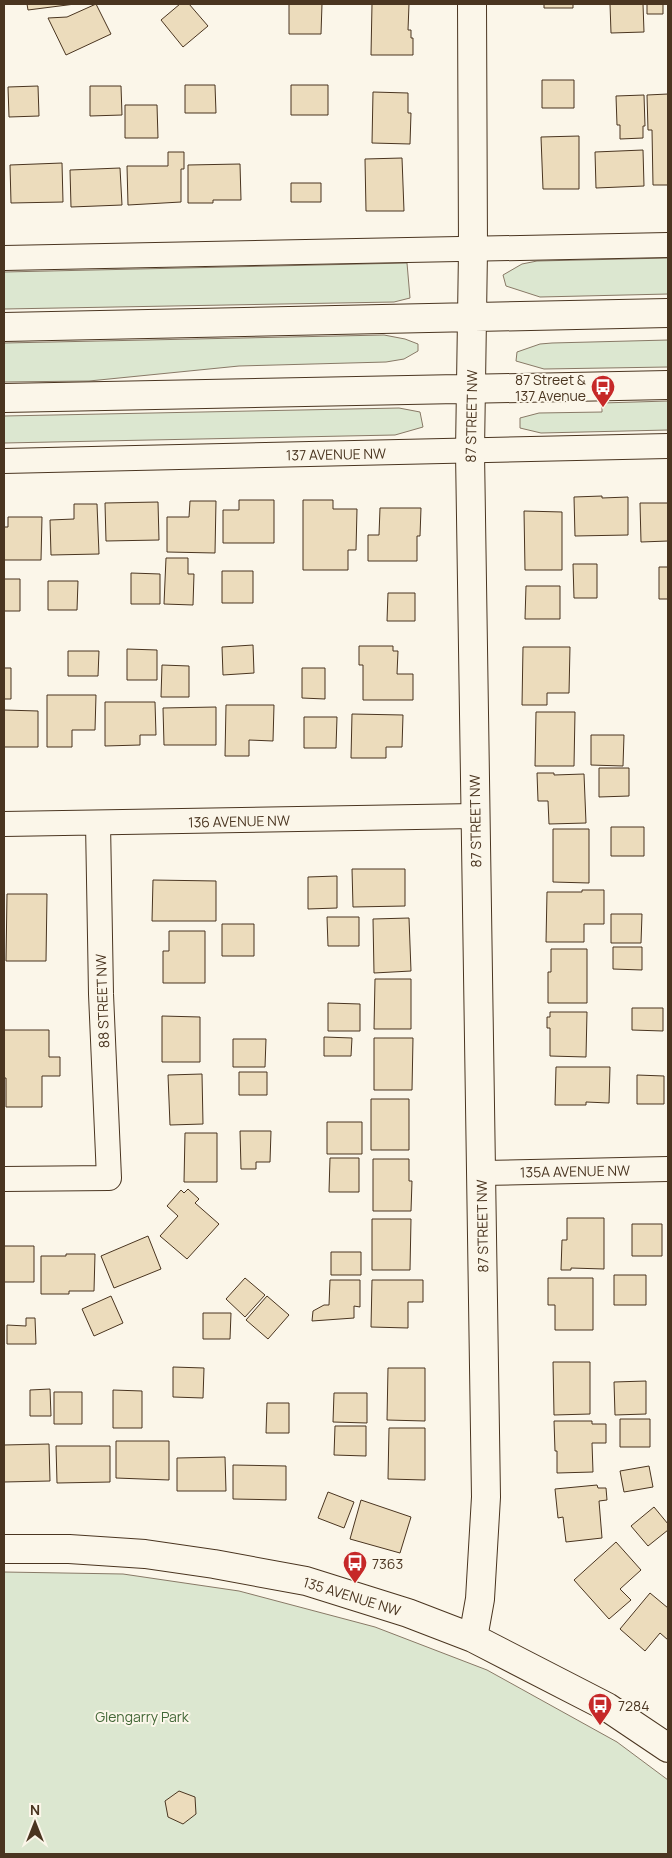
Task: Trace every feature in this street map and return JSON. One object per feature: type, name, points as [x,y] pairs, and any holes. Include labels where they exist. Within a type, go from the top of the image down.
[{"type":"street","name":"87 STREET NW","points":[[472,4],[473,250],[470,452],[486,1497],[480,1599],[473,1638]]},
{"type":"street","points":[[4,258],[668,245]]},
{"type":"street","points":[[4,327],[668,313]]},
{"type":"street","points":[[4,398],[668,385]]},
{"type":"street","name":"137 AVENUE NW","points":[[4,461],[470,452],[668,446]]},
{"type":"street","name":"136 AVENUE NW","points":[[4,824],[475,816]]},
{"type":"street","name":"88 STREET NW","points":[[4,1178],[109,1178],[101,994],[98,823]]},
{"type":"street","name":"135A AVENUE NW","points":[[481,1173],[668,1169]]},
{"type":"street","name":"135 AVENUE NW","points":[[4,1549],[69,1549],[145,1554],[214,1564],[306,1581],[408,1613],[473,1638],[607,1707],[668,1748]]},
{"type":"green space","points":[[668,258],[668,294],[540,297],[506,286],[503,275],[522,264],[537,261]]},
{"type":"green space","points":[[407,263],[410,298],[394,302],[4,309],[4,272]]},
{"type":"green space","points":[[384,335],[405,339],[418,344],[418,351],[404,359],[386,362],[239,366],[89,381],[4,382],[4,343]]},
{"type":"green space","points":[[668,340],[668,367],[544,369],[516,361],[517,352],[540,344]]},
{"type":"green space","points":[[668,401],[668,430],[541,433],[520,428],[520,418],[539,413],[602,412],[602,403]]},
{"type":"green space","points":[[399,408],[420,412],[423,427],[395,435],[4,443],[4,416]]},
{"type":"green space","name":"Glengarry Park","points":[[4,1572],[123,1574],[239,1591],[375,1627],[487,1670],[617,1742],[668,1780],[668,1854],[4,1854]]},
{"type":"building","points":[[27,4],[75,4],[28,10]]},
{"type":"building","points":[[96,4],[111,34],[66,55],[48,18],[67,17]]},
{"type":"building","points":[[180,4],[189,4],[208,26],[183,47],[161,20]]},
{"type":"building","points":[[289,4],[322,4],[321,34],[289,34]]},
{"type":"building","points":[[372,4],[409,4],[408,30],[411,30],[411,38],[413,38],[413,55],[371,55]]},
{"type":"building","points":[[544,4],[573,4],[573,8],[544,8]]},
{"type":"building","points":[[610,4],[643,4],[644,32],[611,33]]},
{"type":"building","points":[[647,4],[663,4],[663,14],[647,14]]},
{"type":"building","points":[[542,80],[574,80],[574,108],[542,108]]},
{"type":"building","points":[[185,85],[215,85],[216,113],[185,113]]},
{"type":"building","points":[[291,85],[328,85],[328,115],[291,115]]},
{"type":"building","points":[[38,86],[39,116],[9,117],[8,87]]},
{"type":"building","points":[[90,86],[121,86],[122,115],[90,116]]},
{"type":"building","points":[[373,92],[408,93],[408,113],[411,113],[410,144],[372,143]]},
{"type":"building","points":[[668,94],[668,185],[653,185],[652,130],[648,130],[647,95]]},
{"type":"building","points":[[644,95],[645,126],[643,126],[643,138],[620,139],[620,125],[617,125],[616,96]]},
{"type":"building","points":[[125,105],[157,105],[158,138],[125,138]]},
{"type":"building","points":[[579,136],[579,189],[543,189],[541,137]]},
{"type":"building","points":[[643,150],[644,186],[596,188],[595,152]]},
{"type":"building","points":[[168,152],[184,152],[184,169],[181,169],[181,202],[128,205],[127,166],[168,166]]},
{"type":"building","points":[[402,158],[404,211],[366,211],[365,159]]},
{"type":"building","points":[[62,163],[63,202],[11,203],[10,165]]},
{"type":"building","points":[[240,164],[241,200],[213,200],[213,203],[188,203],[188,165]]},
{"type":"building","points":[[120,168],[122,205],[71,207],[70,170]]},
{"type":"building","points":[[291,183],[321,183],[321,202],[291,202]]},
{"type":"building","points":[[602,496],[602,498],[628,497],[628,535],[575,536],[574,497]]},
{"type":"building","points":[[239,500],[274,500],[274,543],[223,543],[223,510],[239,510]]},
{"type":"building","points":[[303,500],[333,500],[333,509],[357,509],[356,550],[348,550],[348,570],[303,570]]},
{"type":"building","points":[[190,501],[216,501],[215,553],[167,552],[167,517],[189,517]]},
{"type":"building","points":[[158,502],[159,540],[106,541],[105,503]]},
{"type":"building","points":[[640,503],[668,503],[668,541],[641,542]]},
{"type":"building","points":[[74,504],[97,504],[99,554],[51,555],[50,520],[74,519]]},
{"type":"building","points":[[380,508],[421,508],[420,536],[417,536],[417,561],[368,561],[368,535],[379,535]]},
{"type":"building","points":[[524,511],[562,512],[562,570],[525,570]]},
{"type":"building","points":[[8,517],[42,517],[41,560],[4,560],[4,527],[8,527]]},
{"type":"building","points":[[166,558],[188,558],[188,574],[194,574],[193,605],[164,604]]},
{"type":"building","points":[[573,564],[597,564],[597,598],[574,598]]},
{"type":"building","points":[[659,567],[668,567],[668,599],[659,599]]},
{"type":"building","points":[[222,571],[253,571],[253,603],[222,603]]},
{"type":"building","points":[[131,573],[160,574],[160,604],[131,604]]},
{"type":"building","points":[[4,579],[20,579],[20,611],[4,611]]},
{"type":"building","points":[[48,581],[78,581],[77,610],[48,610]]},
{"type":"building","points":[[526,586],[560,586],[560,619],[525,619]]},
{"type":"building","points":[[388,593],[415,593],[415,621],[387,621]]},
{"type":"building","points":[[253,645],[254,673],[223,675],[222,647]]},
{"type":"building","points":[[359,646],[393,646],[393,651],[398,651],[397,674],[413,674],[413,700],[363,700],[363,665],[359,665]]},
{"type":"building","points":[[523,647],[570,647],[569,693],[547,693],[547,705],[522,705]]},
{"type":"building","points":[[127,649],[157,650],[157,680],[127,680]]},
{"type":"building","points":[[68,651],[99,651],[98,676],[68,676]]},
{"type":"building","points":[[162,665],[189,666],[189,697],[161,697]]},
{"type":"building","points":[[4,668],[11,668],[11,699],[4,699]]},
{"type":"building","points":[[302,668],[325,668],[325,699],[302,698]]},
{"type":"building","points":[[47,695],[96,695],[95,730],[72,730],[72,747],[47,747]]},
{"type":"building","points":[[105,702],[155,702],[156,735],[140,735],[140,745],[105,746]]},
{"type":"building","points":[[226,705],[274,705],[273,741],[249,740],[249,756],[225,756]]},
{"type":"building","points":[[216,707],[216,745],[164,745],[163,708]]},
{"type":"building","points":[[4,710],[38,711],[38,747],[4,747]]},
{"type":"building","points":[[536,712],[575,712],[574,766],[535,766]]},
{"type":"building","points":[[352,714],[403,715],[402,747],[386,747],[386,758],[351,758]]},
{"type":"building","points":[[304,717],[337,717],[336,748],[304,748]]},
{"type":"building","points":[[591,735],[624,735],[623,766],[591,765]]},
{"type":"building","points":[[599,768],[629,768],[629,796],[599,797]]},
{"type":"building","points":[[537,773],[554,773],[554,775],[584,774],[586,823],[549,824],[548,801],[538,801]]},
{"type":"building","points":[[611,827],[644,827],[644,856],[611,856]]},
{"type":"building","points":[[553,829],[589,829],[589,883],[553,882]]},
{"type":"building","points":[[352,869],[405,869],[405,906],[353,907]]},
{"type":"building","points":[[337,876],[337,908],[308,909],[308,877]]},
{"type":"building","points":[[153,880],[216,881],[216,921],[152,921]]},
{"type":"building","points":[[582,890],[604,890],[604,924],[584,924],[584,942],[546,942],[547,892],[582,892]]},
{"type":"building","points":[[7,894],[47,894],[46,961],[6,961]]},
{"type":"building","points":[[611,914],[642,914],[641,943],[611,943]]},
{"type":"building","points":[[327,917],[359,917],[359,946],[328,946]]},
{"type":"building","points":[[409,918],[411,971],[374,973],[373,919]]},
{"type":"building","points":[[222,924],[254,924],[254,956],[222,956]]},
{"type":"building","points":[[169,931],[205,931],[205,983],[163,983],[163,951],[169,951]]},
{"type":"building","points":[[613,947],[642,947],[642,970],[613,969]]},
{"type":"building","points":[[551,949],[587,949],[587,1003],[548,1003],[548,972],[551,972]]},
{"type":"building","points":[[375,979],[411,979],[411,1029],[374,1029]]},
{"type":"building","points":[[328,1003],[360,1004],[360,1031],[328,1031]]},
{"type":"building","points":[[632,1008],[663,1008],[663,1031],[632,1030]]},
{"type":"building","points":[[550,1012],[587,1012],[586,1057],[550,1056],[550,1028],[547,1028],[547,1017],[550,1017]]},
{"type":"building","points":[[162,1016],[200,1017],[200,1062],[162,1062]]},
{"type":"building","points":[[4,1030],[49,1030],[49,1057],[60,1057],[60,1076],[42,1076],[42,1107],[6,1107]]},
{"type":"building","points":[[324,1037],[352,1038],[351,1056],[324,1056]]},
{"type":"building","points":[[374,1038],[413,1038],[412,1090],[374,1090]]},
{"type":"building","points":[[233,1039],[266,1039],[265,1067],[233,1067]]},
{"type":"building","points":[[556,1067],[610,1067],[609,1103],[586,1102],[586,1105],[555,1105]]},
{"type":"building","points":[[239,1072],[267,1072],[267,1095],[239,1095]]},
{"type":"building","points":[[202,1074],[203,1124],[170,1125],[168,1075]]},
{"type":"building","points":[[637,1075],[664,1076],[664,1104],[637,1104]]},
{"type":"building","points":[[371,1099],[409,1099],[409,1150],[371,1150]]},
{"type":"building","points":[[327,1122],[362,1122],[362,1154],[327,1154]]},
{"type":"building","points":[[240,1131],[271,1131],[270,1162],[256,1162],[256,1169],[241,1169]]},
{"type":"building","points":[[185,1133],[217,1133],[217,1182],[184,1182]]},
{"type":"building","points":[[330,1158],[359,1158],[359,1192],[329,1192]]},
{"type":"building","points":[[373,1159],[409,1159],[409,1181],[412,1181],[411,1211],[373,1211]]},
{"type":"building","points":[[188,1189],[199,1199],[195,1203],[219,1224],[187,1259],[160,1236],[178,1216],[167,1206],[181,1190],[184,1193]]},
{"type":"building","points":[[567,1218],[604,1218],[604,1269],[571,1268],[571,1270],[561,1270],[562,1240],[567,1240]]},
{"type":"building","points":[[372,1219],[411,1219],[410,1270],[372,1270]]},
{"type":"building","points":[[632,1224],[662,1224],[662,1256],[632,1256]]},
{"type":"building","points":[[148,1236],[161,1269],[114,1288],[101,1256]]},
{"type":"building","points":[[4,1246],[34,1246],[34,1282],[4,1282]]},
{"type":"building","points":[[331,1252],[361,1252],[361,1275],[331,1275]]},
{"type":"building","points":[[66,1254],[95,1254],[94,1291],[69,1291],[69,1294],[41,1294],[41,1256],[66,1256]]},
{"type":"building","points":[[614,1275],[646,1275],[646,1305],[614,1305]]},
{"type":"building","points":[[245,1278],[265,1295],[245,1317],[226,1299]]},
{"type":"building","points":[[548,1278],[593,1278],[593,1330],[555,1330],[555,1305],[548,1305]]},
{"type":"building","points":[[330,1280],[360,1280],[360,1307],[354,1306],[354,1318],[312,1321],[313,1311],[324,1305],[329,1305]]},
{"type":"building","points":[[372,1280],[423,1280],[423,1302],[408,1302],[408,1328],[371,1327]]},
{"type":"building","points":[[111,1296],[123,1323],[94,1336],[82,1309]]},
{"type":"building","points":[[267,1296],[289,1315],[268,1339],[246,1320]]},
{"type":"building","points":[[203,1313],[231,1313],[230,1339],[203,1339]]},
{"type":"building","points":[[26,1318],[35,1318],[36,1344],[7,1344],[7,1325],[26,1326]]},
{"type":"building","points":[[553,1362],[590,1362],[590,1414],[554,1415]]},
{"type":"building","points":[[173,1367],[204,1368],[203,1398],[173,1397]]},
{"type":"building","points":[[388,1368],[425,1368],[425,1421],[387,1420]]},
{"type":"building","points":[[646,1381],[646,1414],[615,1415],[614,1382]]},
{"type":"building","points":[[50,1389],[51,1416],[30,1416],[30,1390]]},
{"type":"building","points":[[113,1390],[142,1391],[142,1428],[113,1428]]},
{"type":"building","points":[[54,1392],[82,1392],[82,1424],[54,1424]]},
{"type":"building","points":[[334,1393],[367,1393],[367,1423],[333,1422]]},
{"type":"building","points":[[267,1403],[289,1403],[289,1433],[266,1433]]},
{"type":"building","points":[[620,1419],[650,1419],[650,1447],[620,1447]]},
{"type":"building","points":[[554,1421],[592,1421],[592,1424],[606,1424],[606,1443],[592,1443],[593,1472],[557,1473]]},
{"type":"building","points":[[335,1426],[366,1426],[366,1456],[334,1455]]},
{"type":"building","points":[[389,1428],[425,1428],[425,1480],[388,1479]]},
{"type":"building","points":[[116,1441],[169,1441],[169,1480],[116,1478]]},
{"type":"building","points":[[49,1444],[50,1481],[4,1482],[4,1445]]},
{"type":"building","points":[[56,1446],[110,1446],[110,1482],[57,1483]]},
{"type":"building","points":[[225,1457],[226,1491],[177,1491],[177,1458]]},
{"type":"building","points":[[233,1465],[286,1466],[286,1500],[233,1499]]},
{"type":"building","points":[[649,1466],[653,1487],[624,1492],[620,1471]]},
{"type":"building","points":[[597,1485],[598,1488],[606,1488],[607,1500],[599,1501],[602,1538],[566,1542],[563,1517],[558,1518],[555,1489]]},
{"type":"building","points":[[328,1492],[354,1502],[344,1528],[318,1518]]},
{"type":"building","points":[[361,1500],[411,1517],[400,1553],[350,1539]]},
{"type":"building","points":[[654,1507],[668,1524],[668,1530],[648,1546],[631,1526]]},
{"type":"building","points":[[616,1542],[641,1570],[620,1589],[631,1600],[609,1619],[574,1580]]},
{"type":"building","points":[[650,1593],[668,1608],[668,1640],[660,1633],[645,1651],[620,1629]]},
{"type":"building","points":[[179,1791],[195,1797],[196,1814],[183,1824],[168,1817],[165,1801]]},
{"type":"place","name":"87 Street & 137 Avenue","points":[[603,408]]},
{"type":"place","name":"7363","points":[[355,1584]]},
{"type":"place","name":"7284","points":[[600,1726]]}]
